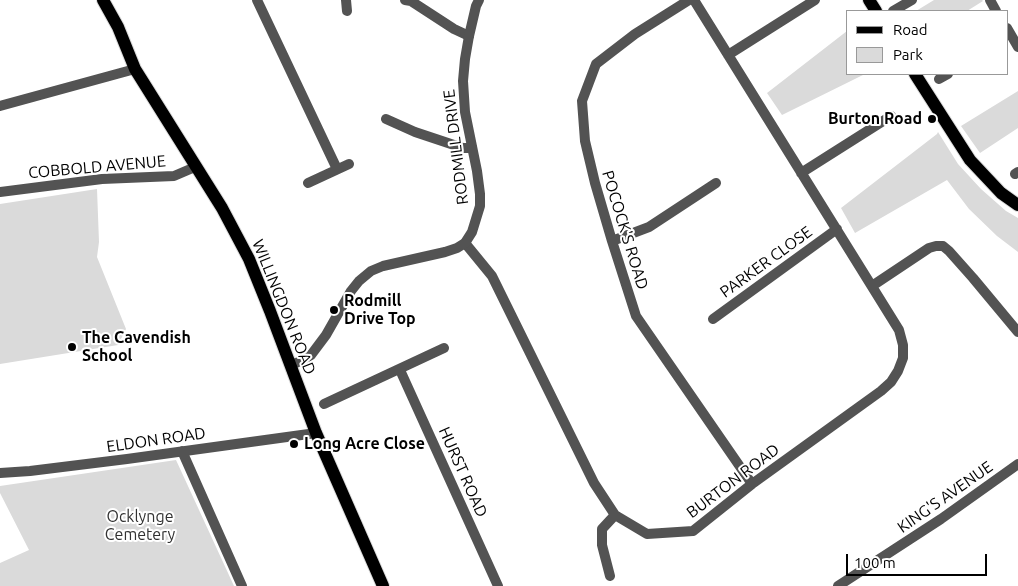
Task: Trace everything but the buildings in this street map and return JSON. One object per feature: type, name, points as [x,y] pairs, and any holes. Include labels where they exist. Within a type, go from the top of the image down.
[{"type":"main road","name":"WILLINGDON ROAD","points":[[103,0],[118,28],[135,69],[222,208],[249,259],[316,432],[383,586]]},
{"type":"main road","points":[[915,75],[970,160],[1001,193],[1018,205]]},
{"type":"street","points":[[257,0],[337,169]]},
{"type":"street","points":[[406,0],[411,1],[468,36]]},
{"type":"street","name":"RODMILL DRIVE","points":[[465,243],[472,232],[480,206],[477,171],[464,112],[463,96],[468,36],[479,0]]},
{"type":"street","name":"POCOCK'S ROAD","points":[[689,0],[635,34],[596,64],[582,101],[585,141],[595,183],[636,316],[752,484]]},
{"type":"street","name":"BURTON ROAD","points":[[465,243],[492,276],[594,483],[615,515],[647,534],[692,530],[891,382],[903,358],[903,345],[899,330],[694,0]]},
{"type":"street","points":[[728,55],[816,0]]},
{"type":"street","points":[[895,10],[912,0]]},
{"type":"street","points":[[1010,32],[1018,47]]},
{"type":"street","points":[[0,106],[135,69]]},
{"type":"street","points":[[801,173],[891,116]]},
{"type":"street","points":[[386,119],[415,132],[462,148],[472,148]]},
{"type":"street","points":[[308,183],[349,164]]},
{"type":"street","name":"COBBOLD AVENUE","points":[[0,192],[102,179],[174,176],[195,167]]},
{"type":"street","points":[[612,241],[649,227],[716,183]]},
{"type":"street","name":"PARKER CLOSE","points":[[713,319],[837,229]]},
{"type":"street","points":[[291,365],[311,355],[326,335],[351,291],[370,272],[383,266],[445,252],[465,243]]},
{"type":"street","points":[[872,286],[929,248],[943,246],[967,271],[1018,332]]},
{"type":"street","points":[[324,404],[444,348]]},
{"type":"street","name":"HURST ROAD","points":[[400,370],[498,586]]},
{"type":"street","name":"ELDON ROAD","points":[[0,473],[30,471],[316,432]]},
{"type":"street","points":[[182,451],[242,586]]},
{"type":"street","name":"KING'S AVENUE","points":[[838,586],[941,519],[1018,464]]},
{"type":"street","points":[[610,576],[602,545],[602,529],[615,515]]},
{"type":"green space","points":[[934,0],[983,1],[969,10],[918,10]]},
{"type":"green space","points":[[846,32],[846,75],[863,75],[782,115],[767,93]]},
{"type":"green space","points":[[1018,91],[1018,128],[980,153],[961,126]]},
{"type":"green space","points":[[938,132],[958,164],[981,189],[1006,211],[1018,218],[1018,252],[997,236],[969,209],[947,180],[855,233],[841,208]]},
{"type":"green space","points":[[97,189],[99,242],[97,257],[126,329],[118,345],[0,364],[0,204]]},
{"type":"green space","name":"Ocklynge Cemetery","points":[[176,460],[234,586],[0,586],[0,563],[29,550],[0,493],[0,486]]},
{"type":"place","name":"Burton Road","points":[[932,119]]},
{"type":"place","name":"Rodmill Drive Top","points":[[334,310]]},
{"type":"place","name":"The Cavendish School","points":[[72,347]]},
{"type":"place","name":"Long Acre Close","points":[[294,444]]}]
